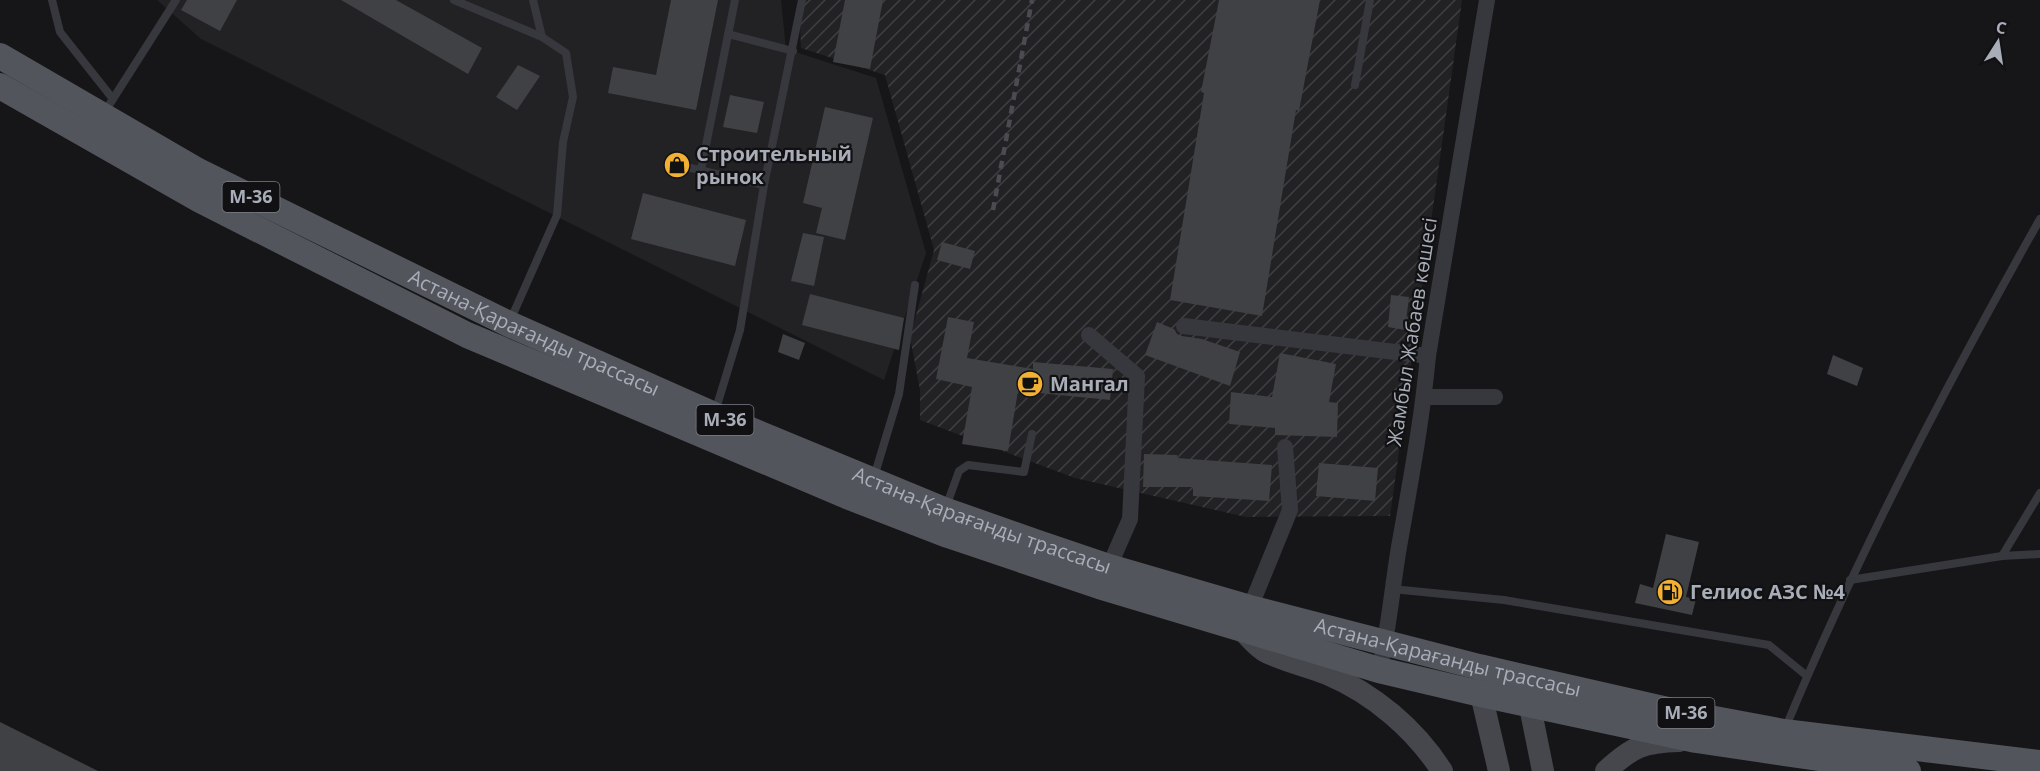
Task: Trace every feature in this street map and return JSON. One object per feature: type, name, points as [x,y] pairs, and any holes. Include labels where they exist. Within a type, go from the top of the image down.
[{"type":"main road","name":"Астана-Қарағанды трассасы","points":[[0,56],[108,107],[198,171],[509,324],[714,415],[944,510],[1109,567],[1379,670],[1696,740],[1908,771]]},
{"type":"main road","name":"Астана-Қарағанды трассасы","points":[[0,86],[200,200],[467,335],[847,496],[948,535],[1099,586],[1244,617],[1385,643],[1672,711],[1784,732],[1991,761],[2040,763]]},
{"type":"main road","points":[[1244,617],[1263,651],[1329,675],[1371,699],[1407,727],[1443,771]]},
{"type":"main road","points":[[1491,669],[1481,694],[1499,771]]},
{"type":"main road","points":[[1524,677],[1543,771]]},
{"type":"main road","points":[[1606,771],[1625,753],[1640,746],[1657,742],[1696,740]]},
{"type":"street","name":"Жамбыл Жабаев көшесі","points":[[1379,670],[1487,0]]},
{"type":"street","points":[[1184,326],[1428,356]]},
{"type":"street","points":[[1089,334],[1137,376],[1130,519],[1109,567]]},
{"type":"street","points":[[1424,397],[1496,397]]},
{"type":"street","points":[[1244,617],[1278,544],[1290,510],[1285,447]]},
{"type":"lane","points":[[52,0],[60,32],[108,107],[176,0]]},
{"type":"lane","points":[[454,0],[542,37],[566,53],[573,97],[563,142],[557,215],[509,324]]},
{"type":"lane","points":[[533,0],[542,37]]},
{"type":"lane","points":[[701,170],[735,0]]},
{"type":"lane","points":[[714,415],[740,330],[764,185],[802,0]]},
{"type":"lane","points":[[1355,85],[1370,0]]},
{"type":"lane","points":[[728,34],[792,51]]},
{"type":"lane","points":[[678,165],[764,185]]},
{"type":"lane","points":[[1784,732],[1850,580],[1978,329],[2040,219]]},
{"type":"lane","points":[[873,481],[899,394],[915,285]]},
{"type":"lane","points":[[944,510],[959,471],[968,465],[1024,472],[1032,434]]},
{"type":"lane","points":[[2002,556],[2040,493]]},
{"type":"lane","points":[[1850,580],[2002,556],[2040,554]]},
{"type":"lane","points":[[1392,589],[1504,600],[1769,645],[1807,676]]},
{"type":"shaded area","name":"Строительный рынок","points":[[157,0],[781,0],[786,49],[876,78],[926,253],[884,380],[201,39]]},
{"type":"shaded area","points":[[799,0],[1462,0],[1390,516],[1246,517],[1075,478],[920,420],[920,390],[910,337],[934,250],[885,75],[801,48]]},
{"type":"building","points":[[187,0],[237,0],[220,31],[181,10]]},
{"type":"building","points":[[341,0],[396,0],[482,48],[468,74]]},
{"type":"building","points":[[671,0],[718,0],[696,110],[608,93],[613,67],[656,75]]},
{"type":"building","points":[[845,0],[883,0],[870,69],[833,62]]},
{"type":"building","points":[[1219,0],[1320,0],[1299,111],[1296,110],[1262,316],[1170,300],[1204,93],[1201,92]]},
{"type":"building","points":[[518,65],[540,76],[517,110],[496,97]]},
{"type":"building","points":[[730,95],[764,102],[757,133],[723,127]]},
{"type":"building","points":[[825,107],[873,118],[845,240],[816,233],[822,208],[803,203]]},
{"type":"building","points":[[643,193],[746,220],[735,266],[631,239]]},
{"type":"building","points":[[803,233],[824,237],[814,286],[791,281]]},
{"type":"building","points":[[942,242],[975,251],[970,269],[937,260]]},
{"type":"building","points":[[810,294],[904,318],[899,350],[802,325]]},
{"type":"building","points":[[1391,295],[1409,297],[1405,330],[1388,327]]},
{"type":"building","points":[[948,317],[974,322],[967,358],[1033,369],[1033,362],[1113,369],[1110,400],[1018,391],[1008,451],[962,444],[972,387],[936,379]]},
{"type":"building","points":[[1157,322],[1174,329],[1182,336],[1202,339],[1240,352],[1230,386],[1145,355]]},
{"type":"building","points":[[783,334],[805,343],[799,360],[778,352]]},
{"type":"building","points":[[1280,353],[1336,364],[1329,402],[1338,403],[1337,437],[1275,435],[1275,428],[1229,424],[1231,392],[1272,397]]},
{"type":"building","points":[[1833,355],[1863,368],[1857,386],[1827,374]]},
{"type":"building","points":[[1144,454],[1177,455],[1177,458],[1272,465],[1269,501],[1193,496],[1193,487],[1143,487]]},
{"type":"building","points":[[1319,463],[1378,468],[1375,501],[1316,496]]},
{"type":"building","points":[[1666,534],[1699,542],[1686,597],[1696,599],[1692,615],[1635,603],[1640,584],[1653,588]]},
{"type":"building","points":[[0,722],[98,771],[0,771]]},
{"type":"railway","points":[[993,210],[1032,0]]},
{"type":"place","name":"Строительный рынок","points":[[677,165]]},
{"type":"place","name":"Мангал","points":[[1030,384]]},
{"type":"place","name":"Гелиос АЗС №4","points":[[1670,592]]}]
